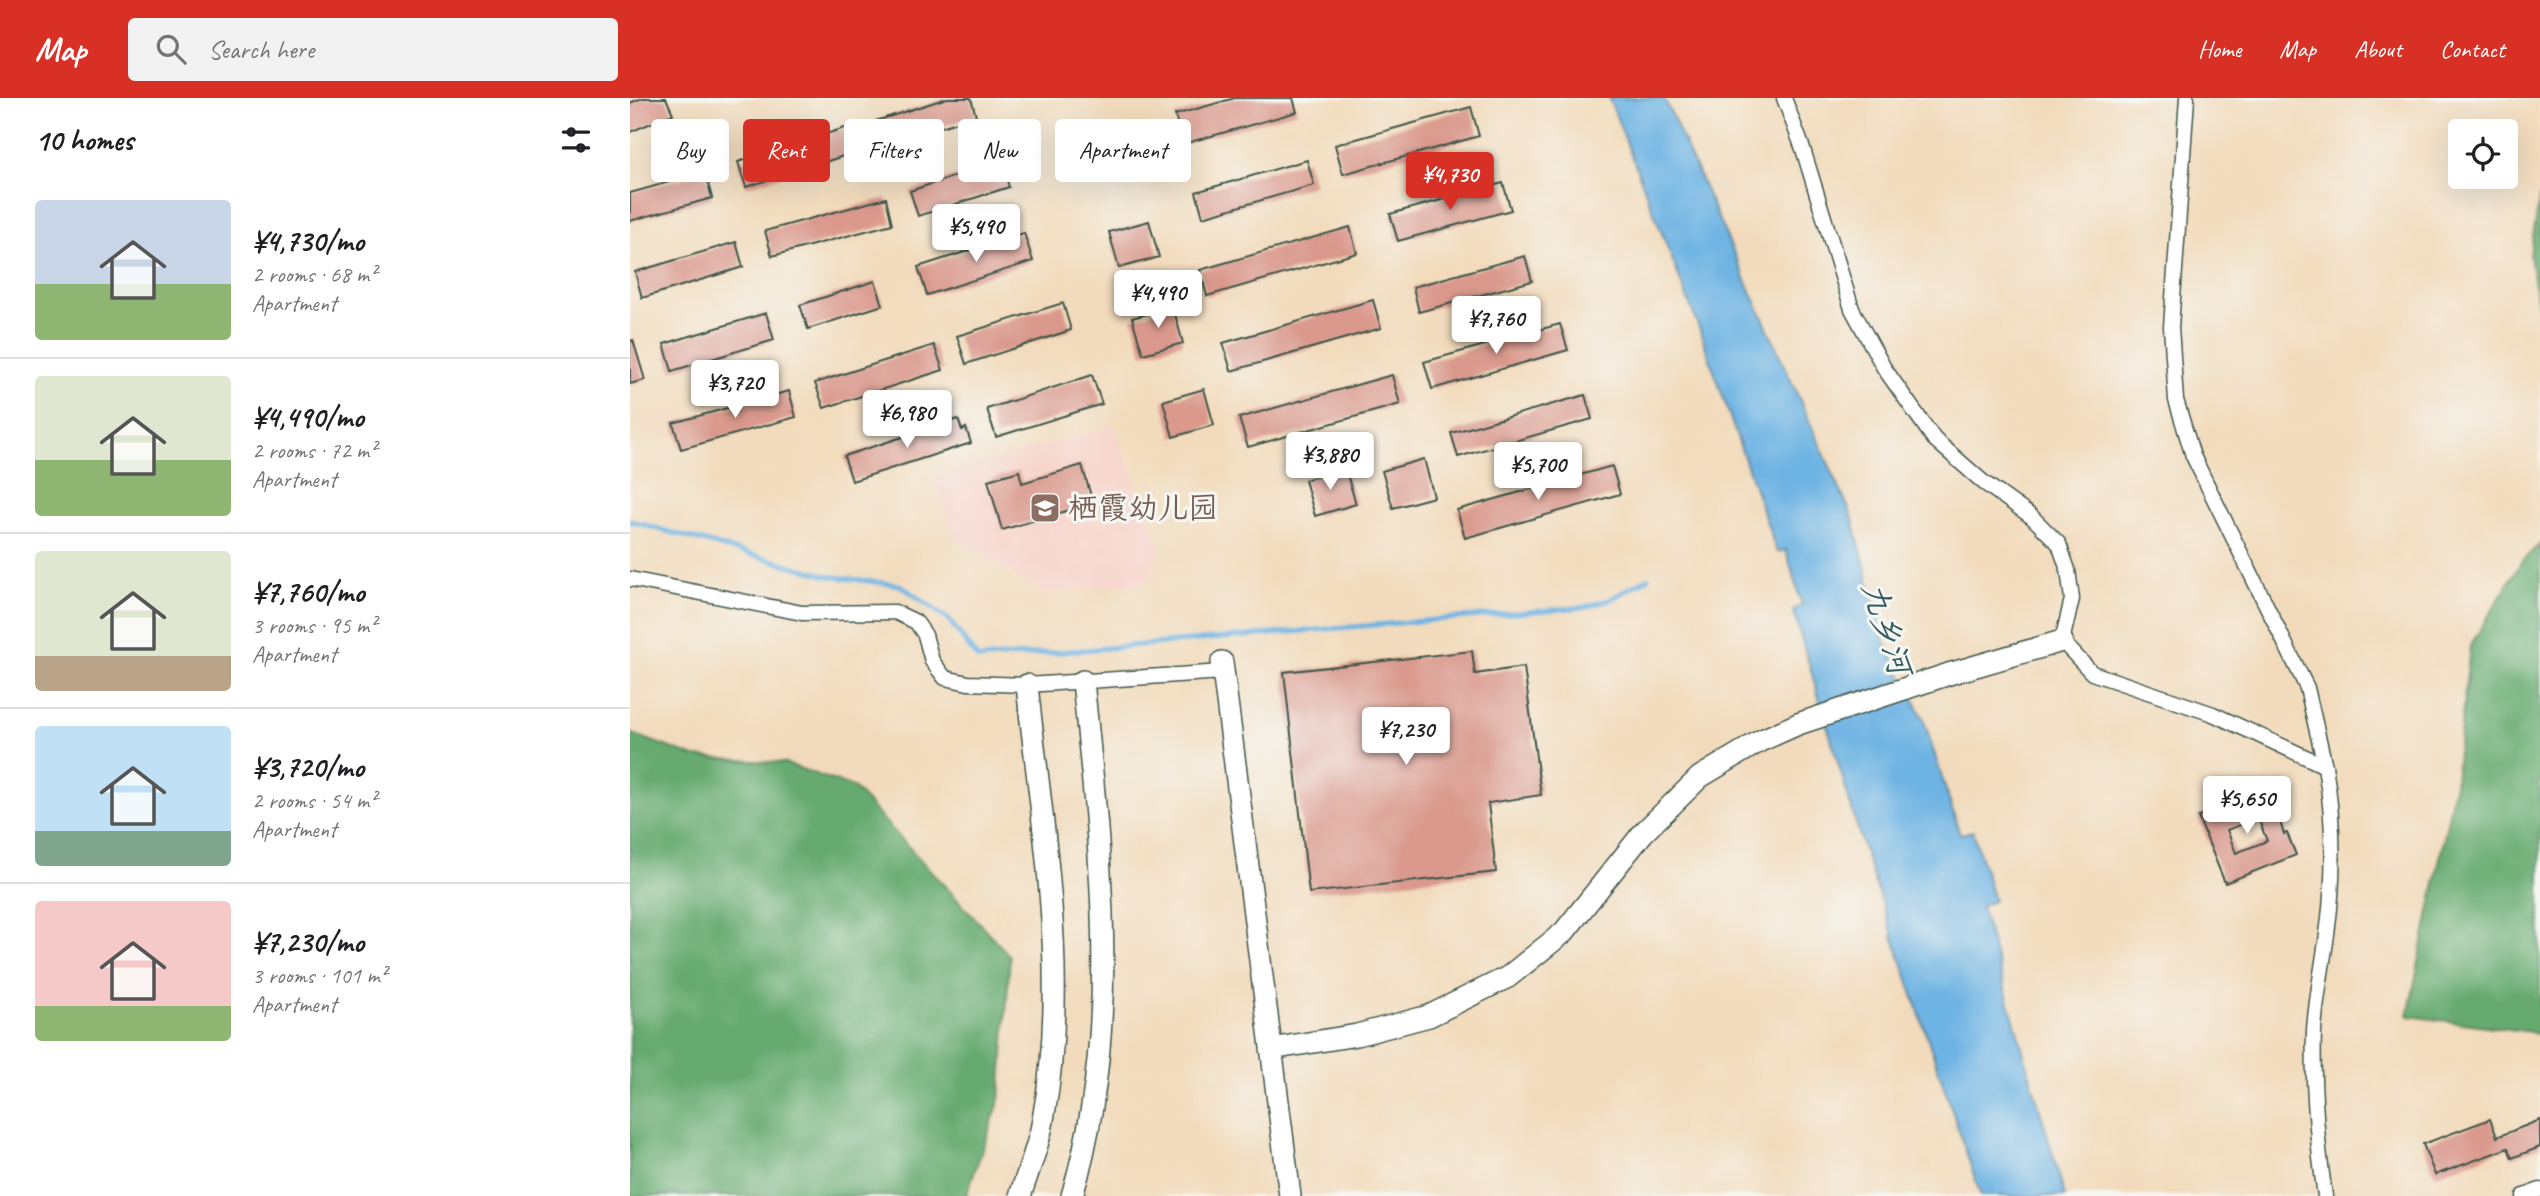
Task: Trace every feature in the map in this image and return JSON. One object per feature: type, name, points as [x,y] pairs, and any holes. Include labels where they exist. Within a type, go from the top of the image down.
[{"type":"street","points":[[1784,98],[1803,149],[1853,309],[1884,368],[1934,439],[1983,482],[2032,517],[2059,544],[2068,570],[2072,598],[2063,641]]},
{"type":"street","points":[[2187,98],[2171,327],[2176,400],[2193,456],[2307,688],[2332,807],[2333,862],[2314,1042],[2315,1128],[2325,1196]]},
{"type":"street","points":[[630,579],[802,612],[895,612],[916,622],[925,635],[932,661],[945,678],[968,683],[1027,685],[1223,667],[1290,1196]]},
{"type":"street","points":[[1271,1049],[1357,1035],[1429,1016],[1508,977],[1564,932],[1643,833],[1700,776],[1760,741],[1798,724],[1952,673],[2063,641]]},
{"type":"street","points":[[2063,641],[2092,673],[2213,714],[2325,766]]},
{"type":"street","points":[[1072,1196],[1086,1151],[1103,1015],[1103,924],[1098,827],[1083,681]]},
{"type":"street","points":[[1020,1196],[1043,1122],[1054,1036],[1055,951],[1027,685]]},
{"type":"street","points":[[2524,1196],[2540,1190]]},
{"type":"shaded area","name":"栖霞幼儿园","points":[[1113,425],[1160,545],[1148,583],[1043,592],[954,538],[935,477]]},
{"type":"green space","points":[[2540,195],[2540,317],[2530,255]]},
{"type":"green space","points":[[2540,544],[2540,1033],[2408,1016],[2454,788],[2470,646],[2522,561]]},
{"type":"green space","points":[[630,733],[695,757],[784,763],[853,787],[1010,956],[1000,1099],[966,1196],[630,1196]]},
{"type":"water","points":[[1609,98],[1664,98],[1852,516],[1884,640],[1923,718],[1960,834],[1973,831],[1994,901],[1981,906],[2065,1196],[1981,1196],[1864,850],[1793,610],[1802,605],[1786,550],[1777,552],[1699,328]]},
{"type":"building","points":[[642,98],[666,98],[673,114],[661,119],[651,119],[651,123],[630,132],[630,103]]},
{"type":"building","points":[[947,98],[971,98],[976,116],[958,119],[958,122],[944,126],[944,119],[882,119]]},
{"type":"building","points":[[1235,98],[1293,98],[1297,112],[1191,142],[1191,119],[1176,119],[1175,115]]},
{"type":"building","points":[[1471,107],[1479,136],[1343,174],[1335,145]]},
{"type":"building","points":[[844,128],[844,156],[830,160],[830,133]]},
{"type":"building","points":[[743,160],[743,178],[738,162]]},
{"type":"building","points":[[1307,160],[1314,185],[1203,217],[1196,192]]},
{"type":"building","points":[[958,175],[958,182],[1007,182],[1009,187],[918,216],[910,191]]},
{"type":"building","points":[[669,182],[708,182],[712,198],[630,221],[630,193]]},
{"type":"building","points":[[744,182],[762,182],[746,187]]},
{"type":"building","points":[[1503,183],[1511,210],[1398,241],[1390,214]]},
{"type":"building","points":[[886,198],[892,224],[772,256],[765,231]]},
{"type":"building","points":[[1149,221],[1159,257],[1119,268],[1109,232]]},
{"type":"building","points":[[1350,227],[1357,253],[1207,296],[1200,270]]},
{"type":"building","points":[[1024,233],[1033,261],[927,295],[918,267]]},
{"type":"building","points":[[736,242],[743,267],[642,298],[635,272]]},
{"type":"building","points":[[1525,256],[1532,281],[1419,312],[1413,287]]},
{"type":"building","points":[[875,281],[883,305],[808,329],[800,305]]},
{"type":"building","points":[[1373,300],[1381,328],[1231,371],[1223,343]]},
{"type":"building","points":[[1063,303],[1071,330],[966,364],[957,336]]},
{"type":"building","points":[[1173,307],[1183,343],[1143,354],[1132,318]]},
{"type":"building","points":[[766,313],[774,340],[672,371],[664,344]]},
{"type":"building","points":[[1560,324],[1568,350],[1432,389],[1424,362]]},
{"type":"building","points":[[633,340],[645,380],[630,384],[630,341]]},
{"type":"building","points":[[934,345],[943,370],[824,408],[815,383]]},
{"type":"building","points":[[1092,375],[1102,404],[996,437],[987,409]]},
{"type":"building","points":[[1392,375],[1400,404],[1248,447],[1239,418]]},
{"type":"building","points":[[1204,389],[1214,425],[1173,437],[1163,401]]},
{"type":"building","points":[[789,391],[796,417],[681,449],[673,423]]},
{"type":"building","points":[[1585,395],[1592,419],[1458,457],[1451,433]]},
{"type":"building","points":[[958,419],[962,430],[966,428],[971,443],[852,481],[844,456]]},
{"type":"building","points":[[1424,459],[1434,497],[1393,508],[1382,471]]},
{"type":"building","points":[[1082,465],[1093,503],[1002,530],[988,480],[1019,471],[1022,483]]},
{"type":"building","points":[[1612,466],[1620,494],[1465,538],[1457,510]]},
{"type":"building","points":[[1345,468],[1356,504],[1315,516],[1305,480]]},
{"type":"building","points":[[1472,651],[1475,674],[1524,667],[1541,795],[1488,803],[1496,872],[1309,893],[1284,672]]},
{"type":"building","points":[[2269,789],[2284,834],[2287,833],[2296,855],[2225,883],[2198,817]],"holes":[[[2258,818],[2267,841],[2236,853],[2227,830]]]},
{"type":"building","points":[[2490,1119],[2497,1137],[2540,1120],[2540,1147],[2512,1158],[2508,1148],[2435,1175],[2423,1144]]},
{"type":"waterway","points":[[630,521],[828,576],[900,585],[949,620],[978,659],[1585,607],[1609,600],[1648,578]]},
{"type":"place","name":"栖霞幼儿园","points":[[1045,508]]},
{"type":"water label","name":"九乡河","points":[[1887,628]]}]
